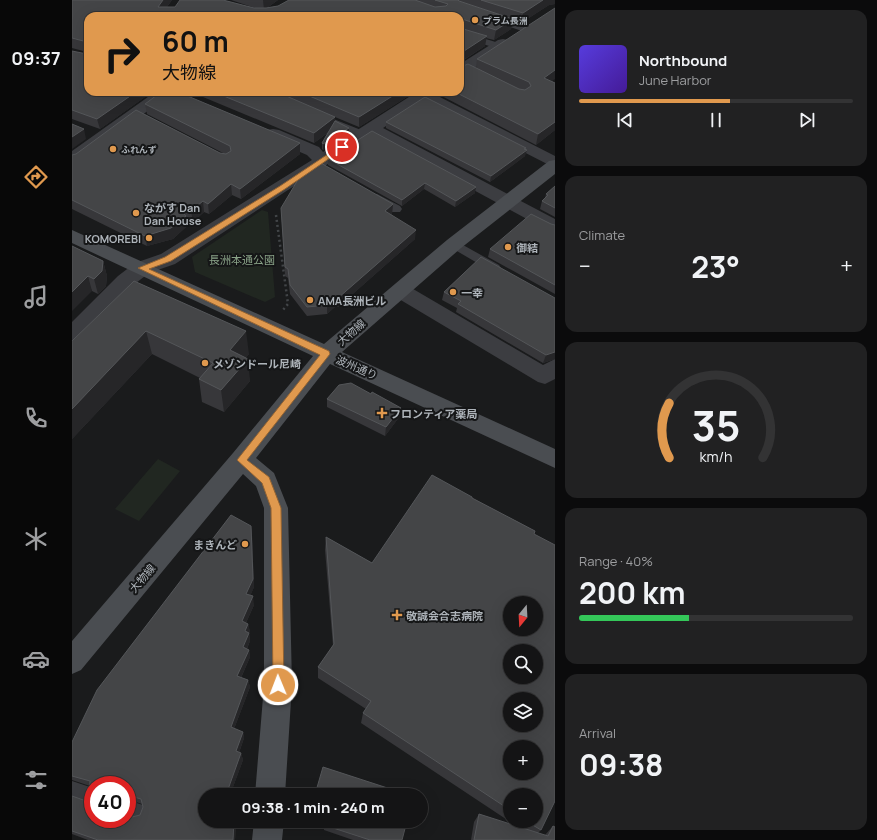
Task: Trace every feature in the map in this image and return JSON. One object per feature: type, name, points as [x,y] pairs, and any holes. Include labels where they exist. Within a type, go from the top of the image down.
[{"type":"street","points":[[467,71],[499,46],[531,25]]},
{"type":"street","points":[[72,159],[102,138],[142,117],[168,96]]},
{"type":"street","points":[[72,335],[125,281],[142,268],[168,259],[266,198],[323,165],[367,131],[419,96]]},
{"type":"street","points":[[429,96],[555,164]]},
{"type":"street","points":[[256,128],[312,151],[323,165]]},
{"type":"street","points":[[84,130],[102,138]]},
{"type":"street","points":[[367,131],[509,202],[555,227]]},
{"type":"street","name":"大物線","points":[[72,661],[241,460],[326,354],[454,244],[509,202],[555,164]]},
{"type":"street","name":"波州通り","points":[[72,236],[326,354],[368,371],[555,459]]},
{"type":"street","points":[[401,291],[545,376],[555,367]]},
{"type":"street","points":[[241,460],[266,480],[276,508],[278,685],[271,788]]},
{"type":"street","points":[[267,840],[268,828]]},
{"type":"lane","points":[[483,15],[531,25]]},
{"type":"lane","points":[[464,35],[499,46]]},
{"type":"lane","points":[[321,116],[367,131]]},
{"type":"lane","points":[[370,194],[396,209]]},
{"type":"lane","points":[[454,244],[508,275]]},
{"type":"lane","points":[[72,790],[84,794]]},
{"type":"path","points":[[266,198],[275,208],[288,304],[281,313]]},
{"type":"green space","name":"長洲本通公園","points":[[262,210],[268,212],[275,297],[265,302],[195,272],[192,257]]},
{"type":"green space","points":[[158,459],[180,471],[139,521],[115,509]]},
{"type":"building","points":[[72,0],[163,0],[158,7],[175,7],[180,0],[223,0],[254,8],[266,8],[278,6],[289,0],[415,0],[435,7],[446,6],[448,4],[435,0],[458,0],[513,19],[496,30],[464,20],[464,12],[84,12],[84,41],[72,38]]},
{"type":"building","points":[[481,0],[543,0],[523,13]]},
{"type":"building","points":[[555,8],[555,70],[544,78],[555,83],[555,122],[538,134],[463,96],[464,66],[468,64],[519,89],[525,90],[531,86],[529,82],[477,59]]},
{"type":"building","points":[[464,29],[487,36],[464,51]]},
{"type":"building","points":[[72,51],[84,53],[84,96],[130,96],[97,119],[72,110]]},
{"type":"building","points":[[156,96],[188,96],[300,143],[240,189],[231,184],[208,204],[203,201],[191,211],[174,202],[186,216],[171,228],[145,236],[72,200],[72,155],[76,154],[136,110],[220,153],[226,154],[231,151],[230,146],[145,104]]},
{"type":"building","points":[[224,96],[286,96],[335,117],[314,133]]},
{"type":"building","points":[[309,96],[393,96],[359,117]]},
{"type":"building","points":[[425,97],[526,148],[524,149],[527,150],[491,176],[386,122]]},
{"type":"building","points":[[335,121],[349,128],[323,144],[322,143]]},
{"type":"building","points":[[72,124],[84,129],[72,137]]},
{"type":"building","points":[[372,131],[476,187],[456,201],[425,183],[402,200],[328,159]]},
{"type":"building","points":[[319,162],[393,204],[385,211],[416,230],[338,298],[336,297],[327,305],[307,307],[290,285],[288,269],[285,267],[281,208],[302,173]]},
{"type":"building","points":[[555,186],[555,208],[542,201],[548,195],[546,194]]},
{"type":"building","points":[[531,214],[555,225],[555,285],[490,249]]},
{"type":"building","points":[[72,246],[103,261],[102,271],[94,279],[88,276],[72,292]]},
{"type":"building","points":[[481,257],[555,298],[555,352],[546,355],[458,304],[461,301],[444,292]]},
{"type":"building","points":[[134,281],[246,331],[230,350],[248,359],[221,390],[199,379],[213,363],[146,331],[72,409],[72,341]]},
{"type":"building","points":[[351,383],[371,394],[372,392],[401,408],[386,427],[327,399],[339,385]]},
{"type":"building","points":[[432,475],[535,531],[534,534],[555,545],[555,801],[543,826],[543,788],[503,788],[503,805],[363,713],[371,701],[318,667],[334,644],[326,537],[372,563]]},
{"type":"building","points":[[231,515],[251,526],[253,579],[246,594],[253,596],[242,621],[248,624],[245,631],[249,633],[243,647],[249,650],[237,676],[248,680],[231,727],[243,732],[236,751],[241,753],[228,788],[198,788],[198,828],[234,828],[233,840],[98,840],[72,831],[72,796],[84,800],[84,828],[136,828],[136,816],[140,815],[143,807],[141,799],[136,798],[136,776],[84,776],[84,779],[72,776],[72,742],[97,690]]},
{"type":"building","points":[[323,767],[388,788],[317,788]]},
{"type":"building","points":[[479,814],[503,822],[503,828],[523,828],[548,836],[553,826],[555,827],[555,840],[474,840]]},
{"type":"building","points":[[333,828],[405,828],[402,840],[370,840]]},
{"type":"place","name":"プラム長洲","points":[[475,20]]},
{"type":"place","name":"ふれんず","points":[[113,149]]},
{"type":"place","name":"ながす Dan Dan House","points":[[136,213]]},
{"type":"place","name":"KOMOREBI","points":[[149,238]]},
{"type":"place","name":"御結","points":[[508,247]]},
{"type":"place","name":"一幸","points":[[453,292]]},
{"type":"place","name":"AMA長洲ビル","points":[[310,300]]},
{"type":"place","name":"メゾンドール尼崎","points":[[205,363]]},
{"type":"place","name":"フロンティア薬局","points":[[382,413]]},
{"type":"place","name":"まきんど","points":[[245,544]]},
{"type":"place","name":"敬誠会合志病院","points":[[397,615]]},
{"type":"route","points":[[278,685],[276,508],[266,480],[241,460],[326,354],[142,268],[168,259],[282,188],[342,147]]}]
